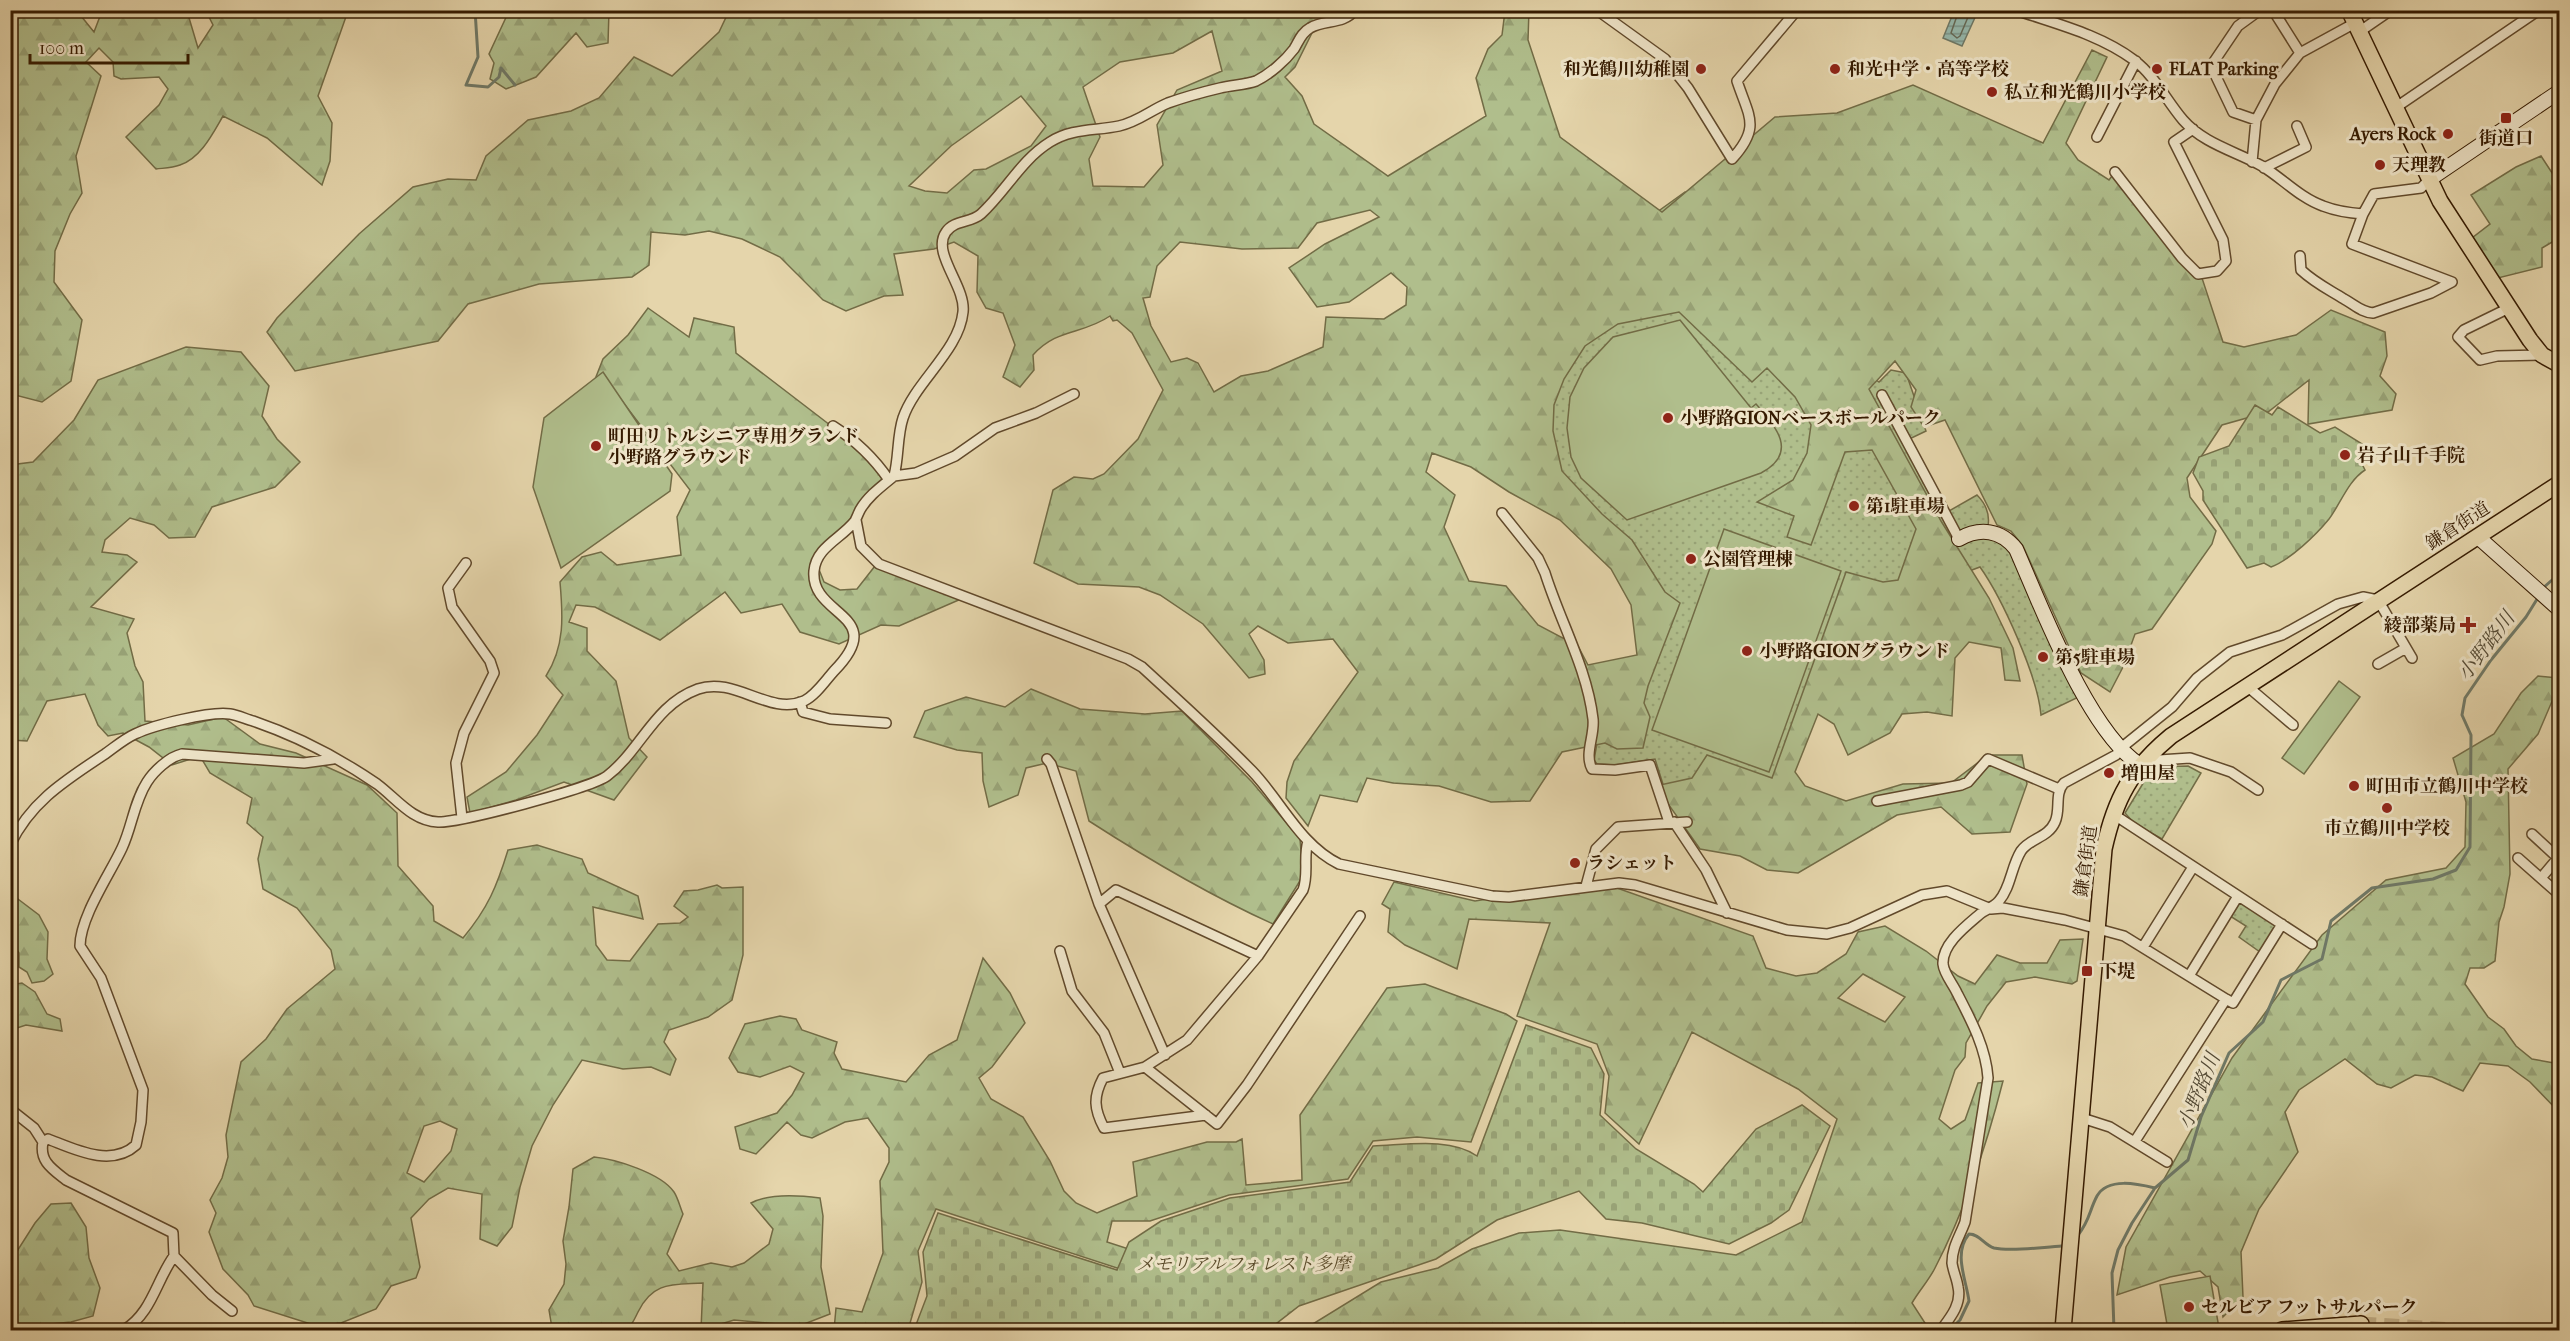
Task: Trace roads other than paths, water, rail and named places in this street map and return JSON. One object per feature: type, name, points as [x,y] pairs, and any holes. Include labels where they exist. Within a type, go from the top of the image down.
[{"type":"main road","points":[[2354,22],[2440,201],[2542,355],[2559,365]]},
{"type":"main road","name":"鎌倉街道","points":[[2063,1330],[2104,849],[2121,793],[2142,763],[2171,736],[2559,483]]},
{"type":"main road","points":[[2282,1330],[2361,1324]]},
{"type":"street","points":[[891,478],[903,417],[949,346],[961,322],[962,294],[942,246],[944,233],[949,228],[973,220],[982,213],[1004,190],[1020,167],[1050,141],[1078,130],[1128,124],[1167,104],[1219,88],[1254,81],[1281,63],[1310,27],[1333,23],[1349,17],[1355,10]]},
{"type":"street","points":[[1597,10],[1665,59],[1688,88],[1732,159],[1749,137],[1751,123],[1737,81],[1797,10]]},
{"type":"street","points":[[2016,10],[2112,45],[2136,62],[2158,84],[2183,120],[2193,129],[2219,146],[2264,168],[2321,206],[2363,214]]},
{"type":"street","points":[[2256,120],[2233,112],[2211,66],[2238,26],[2260,10]]},
{"type":"street","points":[[2273,10],[2300,53]]},
{"type":"street","points":[[2252,162],[2256,120],[2275,84],[2300,53],[2354,22],[2391,10]]},
{"type":"street","points":[[2395,108],[2538,10]]},
{"type":"street","points":[[2097,137],[2136,62]]},
{"type":"street","points":[[2300,256],[2301,270],[2316,284],[2364,312],[2373,314],[2432,293],[2452,282],[2352,244],[2373,195],[2421,188],[2430,179],[2559,91]]},
{"type":"street","points":[[2264,168],[2306,147],[2297,126]]},
{"type":"street","points":[[2115,172],[2182,258],[2198,274],[2217,271],[2226,261],[2223,240],[2174,142],[2193,129]]},
{"type":"street","points":[[2509,308],[2464,330],[2458,337],[2480,360],[2497,356],[2542,355]]},
{"type":"street","points":[[10,845],[27,818],[53,789],[125,739],[152,728],[192,718],[229,714],[276,729],[344,763],[378,785],[405,808],[424,819],[438,822],[515,806],[604,778],[632,750],[651,723],[680,699],[698,690],[722,686],[776,703],[800,702],[812,695],[849,656],[853,647],[852,628],[818,591],[813,576],[820,554],[856,520],[859,511],[869,497],[891,478],[916,473],[946,460],[995,428],[1036,413],[1074,394]]},
{"type":"street","points":[[1882,395],[1959,539],[1967,534],[1986,531],[2005,537],[2016,549],[2081,692],[2120,750],[2142,763],[2190,758],[2231,772],[2258,790]]},
{"type":"street","points":[[833,426],[849,436],[891,478]]},
{"type":"street","points":[[1502,513],[1542,565],[1587,687],[1594,721],[1589,763],[1592,769],[1615,770],[1650,765],[1672,822],[1706,870],[1727,913]]},
{"type":"street","points":[[856,520],[861,546],[879,564],[1128,658],[1142,667],[1254,773],[1308,841],[1326,858],[1339,864],[1492,896],[1526,896],[1619,883],[1635,885],[1787,930],[1827,934],[1850,928],[1933,892],[1957,894],[1991,909]]},
{"type":"street","points":[[2478,537],[2559,610]]},
{"type":"street","points":[[462,818],[456,763],[464,733],[494,673],[490,661],[452,607],[448,588],[466,563]]},
{"type":"street","points":[[1991,909],[2000,900],[2007,887],[2023,849],[2043,837],[2056,820],[2059,789],[2064,783],[2116,754],[2172,706],[2198,678],[2230,652],[2282,634],[2338,604],[2363,597],[2378,600],[2412,658]]},
{"type":"street","points":[[2378,664],[2406,648]]},
{"type":"street","points":[[2247,686],[2293,725]]},
{"type":"street","points":[[800,702],[803,712],[830,719],[886,723]]},
{"type":"street","points":[[43,1142],[48,1139],[87,1154],[112,1156],[130,1150],[136,1145],[140,1133],[143,1090],[101,978],[80,946],[80,939],[83,927],[123,847],[141,793],[149,779],[168,760],[182,754],[304,763],[334,759]]},
{"type":"street","points":[[1047,759],[1051,764],[1099,904],[1165,1055]]},
{"type":"street","points":[[1877,801],[1961,785],[1968,782],[1988,759],[2059,789]]},
{"type":"street","points":[[2113,814],[2312,944]]},
{"type":"street","points":[[1586,886],[1596,849],[1618,827],[1688,822]]},
{"type":"street","points":[[2532,834],[2558,858],[2541,878]]},
{"type":"street","points":[[1206,1115],[1104,1128],[1097,1116],[1095,1093],[1103,1078],[1145,1066],[1187,1040],[1258,956],[1303,890],[1307,879],[1305,850],[1308,841]]},
{"type":"street","points":[[2518,858],[2559,895]]},
{"type":"street","points":[[2143,947],[2193,867]]},
{"type":"street","points":[[1099,904],[1116,890],[1258,956]]},
{"type":"street","points":[[2189,976],[2238,896]]},
{"type":"street","points":[[1941,1330],[1953,1315],[1959,1295],[1952,1263],[1953,1253],[1955,1242],[1965,1222],[1988,1078],[1987,1060],[1961,999],[1944,970],[1945,952],[1954,939],[1982,912],[2003,908],[2098,928],[2124,936],[2233,1003],[2282,924]]},
{"type":"street","points":[[1145,1066],[1217,1124],[1247,1085],[1360,916]]},
{"type":"street","points":[[1059,951],[1072,991],[1104,1033],[1120,1072]]},
{"type":"street","points":[[2135,1141],[2226,999]]},
{"type":"street","points":[[10,1108],[34,1128],[43,1142],[41,1151],[44,1160],[66,1180],[173,1233],[174,1256],[144,1313],[124,1330]]},
{"type":"street","points":[[2082,1118],[2110,1127],[2167,1162]]},
{"type":"street","points":[[174,1256],[212,1295],[232,1311]]},
{"type":"water","points":[[1954,11],[1978,11],[1962,46],[1943,38]]},
{"type":"waterway","points":[[475,10],[478,57],[466,85],[488,87],[499,77],[501,68],[515,85]]},
{"type":"waterway","name":"小野路川","points":[[2543,588],[2560,573]]},
{"type":"waterway","name":"小野路川","points":[[2114,1330],[2112,1273],[2118,1250],[2132,1223],[2155,1188],[2188,1160],[2201,1117],[2229,1053],[2263,1022],[2281,980],[2322,959],[2331,921],[2372,888],[2433,879],[2456,870],[2470,847],[2471,735],[2462,715],[2465,698],[2491,660],[2526,617],[2539,596]]},
{"type":"waterway","points":[[2078,1235],[2085,1225],[2097,1196],[2108,1186],[2124,1183],[2155,1188]]},
{"type":"waterway","points":[[1950,1330],[1960,1320],[1969,1301],[1961,1258],[1964,1241],[1969,1234],[1973,1234],[1991,1247],[2001,1249],[2062,1246]]},
{"type":"tunnel","points":[[2361,1324],[2454,1330]]},
{"type":"place","name":"和光鶴川幼稚園","points":[[1701,69]]},
{"type":"place","name":"和光中学・高等学校","points":[[1835,69]]},
{"type":"place","name":"FLAT Parking","points":[[2157,69]]},
{"type":"place","name":"私立和光鶴川小学校","points":[[1992,92]]},
{"type":"place","name":"街道口","points":[[2506,118]]},
{"type":"place","name":"Ayers Rock","points":[[2448,134]]},
{"type":"place","name":"天理教","points":[[2380,165]]},
{"type":"place","name":"小野路GIONベースボールパーク","points":[[1668,418]]},
{"type":"place","name":"町田リトルシニア専用グランド 小野路グラウンド","points":[[596,446]]},
{"type":"place","name":"岩子山千手院","points":[[2345,455]]},
{"type":"place","name":"第1駐車場","points":[[1854,506]]},
{"type":"place","name":"公園管理棟","points":[[1691,559]]},
{"type":"place","name":"綾部薬局","points":[[2468,625]]},
{"type":"place","name":"小野路GIONグラウンド","points":[[1747,651]]},
{"type":"place","name":"第5駐車場","points":[[2043,657]]},
{"type":"place","name":"増田屋","points":[[2109,773]]},
{"type":"place","name":"町田市立鶴川中学校","points":[[2354,786]]},
{"type":"place","name":"市立鶴川中学校","points":[[2387,808]]},
{"type":"place","name":"ラシェット","points":[[1575,863]]},
{"type":"place","name":"下堤","points":[[2087,971]]},
{"type":"place","name":"セルビア フットサルパーク","points":[[2189,1307]]},
{"type":"park label","name":"メモリアルフォレスト多摩","points":[[1243,1264]]}]
